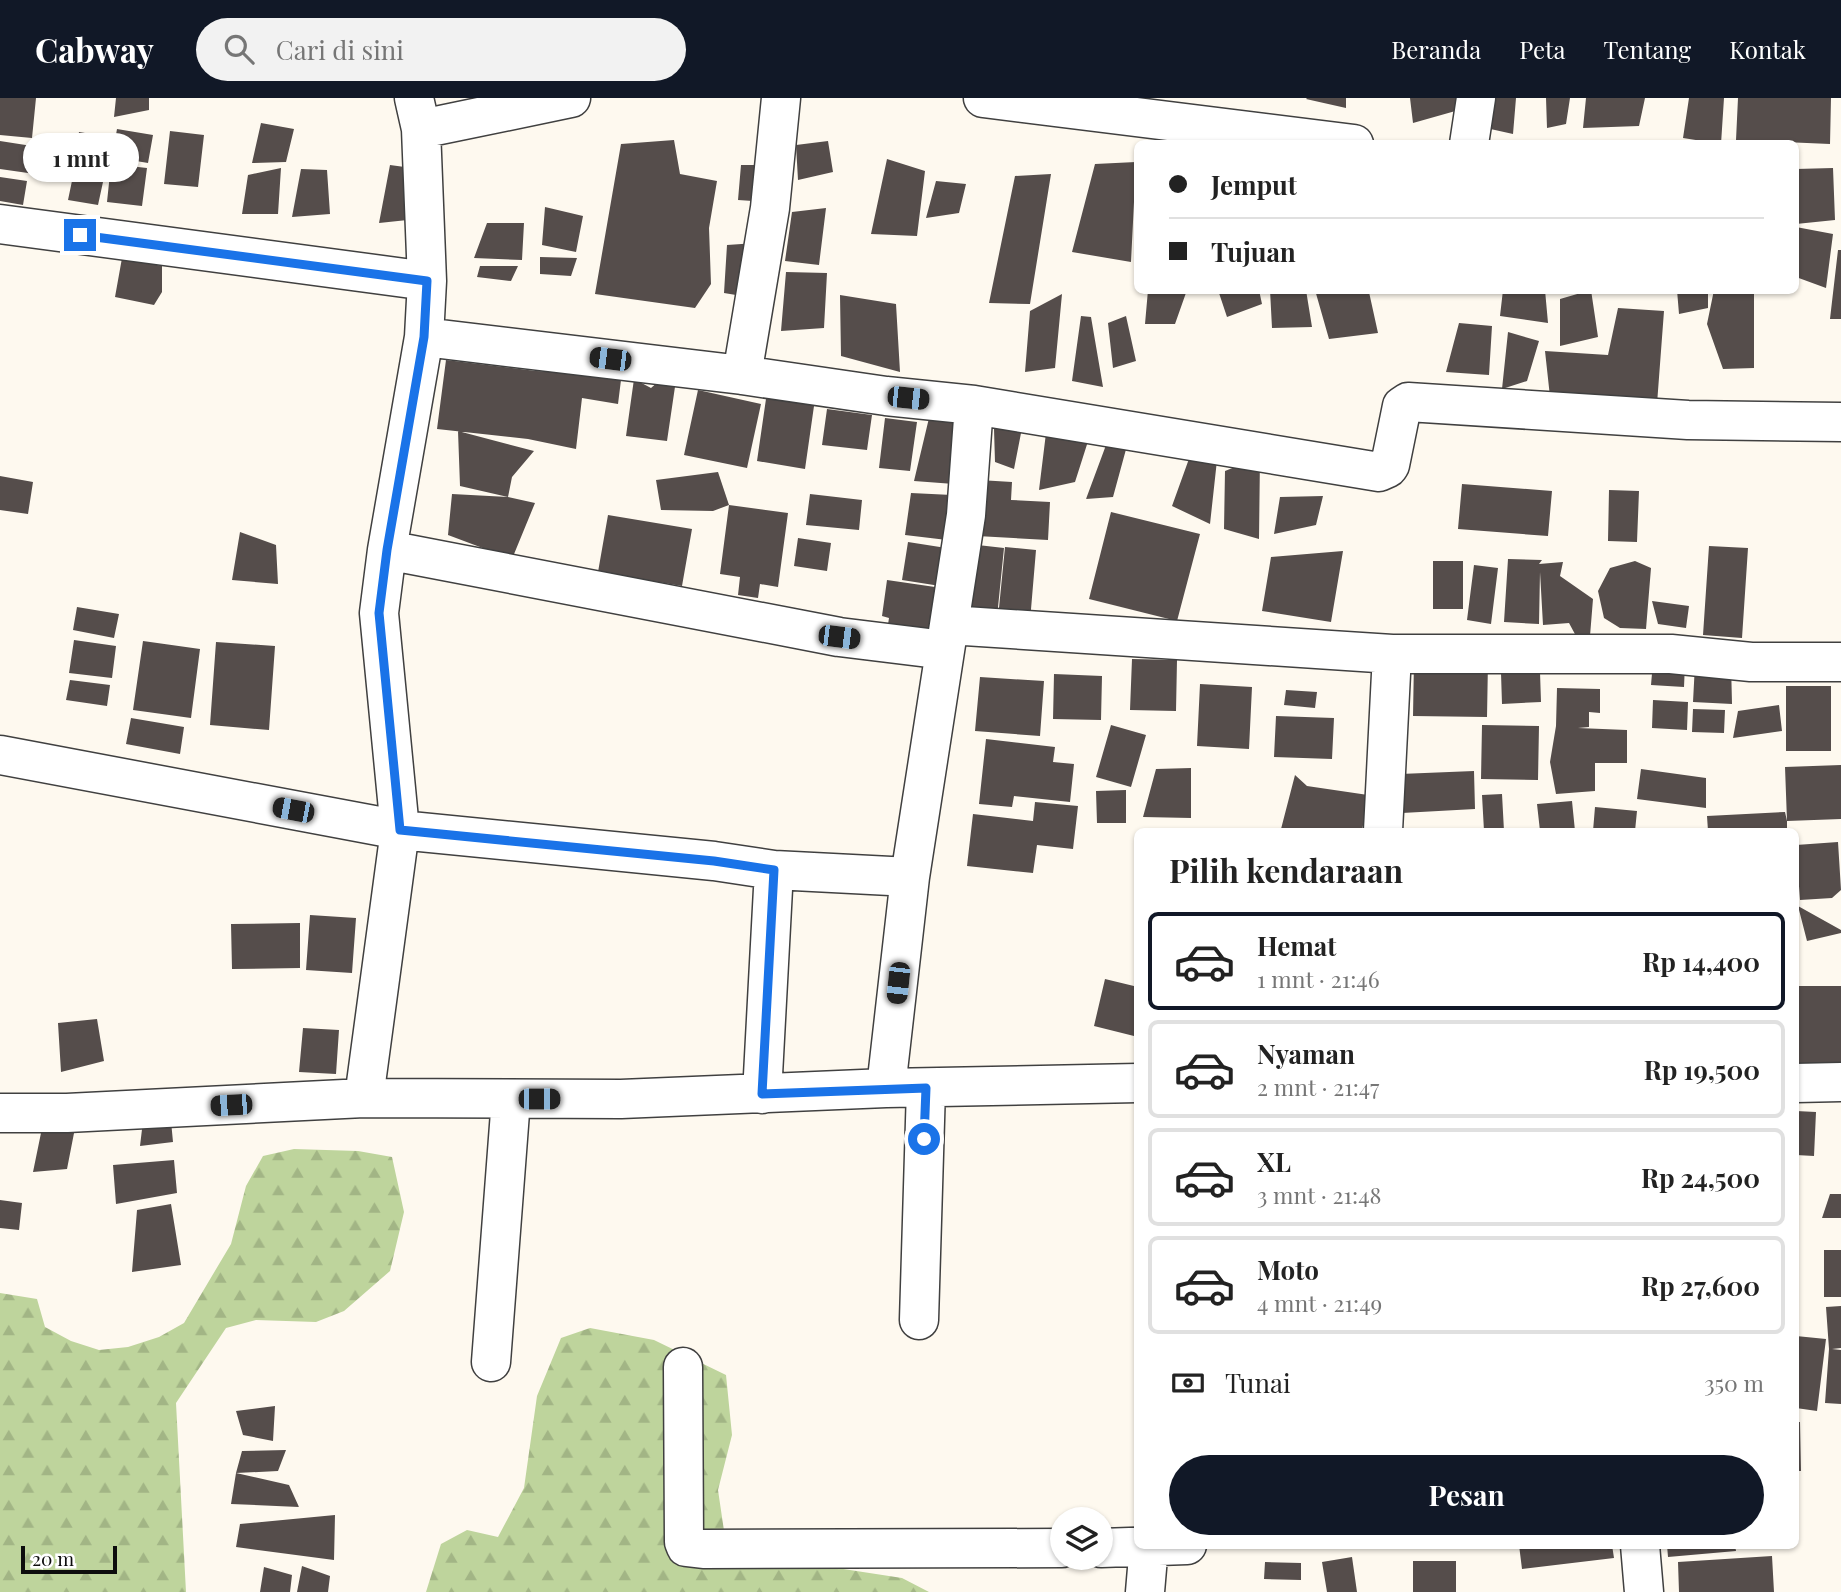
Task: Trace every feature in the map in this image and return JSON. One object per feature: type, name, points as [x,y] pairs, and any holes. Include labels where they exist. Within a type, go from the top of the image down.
[{"type":"street","points":[[364,1098],[400,830],[379,613],[387,550],[424,337],[427,281],[418,113],[571,98]]},
{"type":"street","points":[[742,375],[770,208],[782,98]]},
{"type":"street","points":[[983,98],[1322,140]]},
{"type":"street","points":[[1470,140],[1476,98]]},
{"type":"street","points":[[0,224],[427,281]]},
{"type":"street","points":[[424,337],[974,405],[1379,472],[1390,464],[1402,406],[1408,402],[1688,421],[1841,422]]},
{"type":"street","points":[[886,1088],[910,877],[966,515],[974,405]]},
{"type":"street","points":[[387,550],[839,637],[947,638],[1392,653],[1671,654],[1751,662],[1841,662]]},
{"type":"street","points":[[1383,828],[1392,653]]},
{"type":"street","points":[[0,755],[400,830],[714,861],[774,870],[910,877]]},
{"type":"street","points":[[762,1094],[774,870]]},
{"type":"street","points":[[1799,1083],[1841,1082]]},
{"type":"street","points":[[0,1113],[67,1113],[364,1098],[621,1099],[886,1088],[1134,1083]]},
{"type":"street","points":[[919,1320],[926,1088]]},
{"type":"street","points":[[491,1362],[511,1099]]},
{"type":"street","points":[[683,1367],[684,1542],[689,1548],[1050,1548]]},
{"type":"street","points":[[1113,1548],[1134,1547]]},
{"type":"street","points":[[1145,1592],[1149,1549]]},
{"type":"street","points":[[1640,1549],[1644,1592]]},
{"type":"green space","points":[[294,1149],[358,1151],[392,1157],[404,1212],[390,1271],[344,1311],[316,1322],[256,1320],[226,1328],[176,1403],[186,1592],[0,1592],[0,1293],[37,1299],[45,1327],[71,1341],[99,1350],[128,1347],[159,1337],[184,1323],[231,1244],[246,1186],[263,1156]]},
{"type":"green space","points":[[590,1328],[654,1340],[726,1375],[732,1435],[718,1490],[727,1551],[902,1578],[929,1592],[426,1592],[441,1544],[467,1530],[498,1537],[524,1488],[537,1396],[561,1338]]},
{"type":"building","points":[[0,98],[36,98],[32,138],[0,135]]},
{"type":"building","points":[[116,98],[149,98],[149,110],[114,117]]},
{"type":"building","points":[[1346,98],[1346,108],[1306,99]]},
{"type":"building","points":[[1410,98],[1464,98],[1466,108],[1413,123]]},
{"type":"building","points":[[1487,98],[1516,98],[1513,134],[1486,128]]},
{"type":"building","points":[[1546,98],[1570,98],[1566,124],[1547,128]]},
{"type":"building","points":[[1586,98],[1645,98],[1639,126],[1583,128]]},
{"type":"building","points":[[1689,98],[1724,98],[1721,140],[1683,138]]},
{"type":"building","points":[[1738,98],[1831,98],[1830,144],[1799,143],[1799,140],[1736,140]]},
{"type":"building","points":[[261,123],[294,129],[286,162],[252,163]]},
{"type":"building","points":[[117,129],[153,135],[148,163],[112,157]]},
{"type":"building","points":[[170,131],[204,135],[198,187],[164,184]]},
{"type":"building","points":[[79,132],[109,137],[103,175],[72,170]]},
{"type":"building","points":[[674,140],[680,174],[717,181],[709,228],[711,284],[695,308],[595,294],[621,144]]},
{"type":"building","points":[[0,141],[32,146],[28,173],[0,169]]},
{"type":"building","points":[[828,141],[833,172],[798,180],[796,145]]},
{"type":"building","points":[[887,159],[925,171],[917,236],[871,234]]},
{"type":"building","points":[[1134,162],[1131,262],[1072,252],[1095,164]]},
{"type":"building","points":[[111,164],[147,168],[142,206],[107,202]]},
{"type":"building","points":[[390,165],[412,168],[417,219],[379,223]]},
{"type":"building","points":[[741,165],[768,165],[766,202],[738,200]]},
{"type":"building","points":[[281,168],[278,214],[242,214],[248,175]]},
{"type":"building","points":[[1833,168],[1835,220],[1799,224],[1799,169]]},
{"type":"building","points":[[301,169],[327,170],[330,214],[292,217]]},
{"type":"building","points":[[1051,174],[1030,304],[989,303],[1015,176]]},
{"type":"building","points":[[73,176],[103,182],[98,205],[68,200]]},
{"type":"building","points":[[0,177],[27,181],[23,205],[0,201]]},
{"type":"building","points":[[936,181],[966,184],[959,213],[926,218]]},
{"type":"building","points":[[545,207],[583,216],[576,252],[542,245]]},
{"type":"building","points":[[826,208],[819,265],[785,261],[792,212]]},
{"type":"building","points":[[487,223],[524,223],[522,260],[474,258]]},
{"type":"building","points":[[1799,228],[1833,234],[1826,288],[1799,278]]},
{"type":"building","points":[[756,243],[742,296],[724,293],[727,245]]},
{"type":"building","points":[[1838,250],[1841,250],[1841,319],[1830,319]]},
{"type":"building","points":[[540,257],[577,258],[571,276],[540,274]]},
{"type":"building","points":[[122,258],[162,266],[162,292],[154,305],[115,297]]},
{"type":"building","points":[[480,266],[518,266],[511,281],[477,277]]},
{"type":"building","points":[[786,272],[827,273],[824,328],[781,331]]},
{"type":"building","points":[[1062,294],[1055,368],[1025,372],[1030,311]]},
{"type":"building","points":[[1148,294],[1186,294],[1175,324],[1145,324]]},
{"type":"building","points":[[1219,294],[1260,294],[1262,304],[1227,317]]},
{"type":"building","points":[[1270,294],[1307,294],[1312,327],[1272,328]]},
{"type":"building","points":[[1316,294],[1369,294],[1378,333],[1329,339]]},
{"type":"building","points":[[1503,294],[1545,294],[1548,323],[1500,316]]},
{"type":"building","points":[[1577,294],[1592,294],[1598,337],[1560,346],[1560,299]]},
{"type":"building","points":[[1677,294],[1708,294],[1708,308],[1679,314]]},
{"type":"building","points":[[1713,294],[1754,294],[1754,368],[1723,369],[1707,324]]},
{"type":"building","points":[[840,295],[896,304],[900,372],[841,356]]},
{"type":"building","points":[[1618,308],[1664,311],[1657,404],[1551,406],[1545,351],[1608,355]]},
{"type":"building","points":[[1081,316],[1091,317],[1103,387],[1072,381]]},
{"type":"building","points":[[1126,316],[1136,361],[1113,368],[1108,323]]},
{"type":"building","points":[[1459,323],[1492,326],[1489,375],[1446,372]]},
{"type":"building","points":[[1508,332],[1539,341],[1527,381],[1502,389]]},
{"type":"building","points":[[446,360],[536,371],[585,373],[621,380],[618,404],[582,398],[576,449],[528,439],[437,429]]},
{"type":"building","points":[[634,379],[651,388],[659,381],[676,380],[667,441],[626,436]]},
{"type":"building","points":[[698,390],[761,404],[747,468],[684,455]]},
{"type":"building","points":[[767,392],[815,399],[805,469],[757,461]]},
{"type":"building","points":[[827,409],[872,415],[867,450],[822,445]]},
{"type":"building","points":[[885,418],[917,422],[910,471],[879,468]]},
{"type":"building","points":[[929,418],[969,421],[954,484],[914,481]]},
{"type":"building","points":[[1022,428],[1014,469],[995,462],[994,429]]},
{"type":"building","points":[[458,431],[534,451],[512,477],[508,497],[460,486]]},
{"type":"building","points":[[1046,433],[1090,435],[1075,482],[1039,490]]},
{"type":"building","points":[[1109,437],[1128,442],[1113,497],[1086,499]]},
{"type":"building","points":[[1218,451],[1210,524],[1172,506],[1190,456]]},
{"type":"building","points":[[1260,457],[1259,539],[1224,529],[1225,471]]},
{"type":"building","points":[[718,472],[729,505],[713,511],[661,510],[656,480]]},
{"type":"building","points":[[0,476],[33,482],[28,514],[0,510]]},
{"type":"building","points":[[979,480],[1012,482],[1011,500],[1050,502],[1048,540],[977,536]]},
{"type":"building","points":[[1462,484],[1552,491],[1548,536],[1458,529]]},
{"type":"building","points":[[1609,490],[1639,491],[1637,542],[1608,541]]},
{"type":"building","points":[[911,493],[952,495],[947,540],[905,535]]},
{"type":"building","points":[[452,494],[508,497],[535,503],[512,559],[448,535]]},
{"type":"building","points":[[810,494],[862,500],[859,530],[806,525]]},
{"type":"building","points":[[1323,496],[1316,525],[1274,534],[1280,497]]},
{"type":"building","points":[[729,505],[788,513],[778,587],[760,584],[758,598],[738,595],[740,577],[720,574]]},
{"type":"building","points":[[1111,512],[1200,534],[1177,621],[1089,599]]},
{"type":"building","points":[[608,515],[692,529],[682,586],[598,572]]},
{"type":"building","points":[[240,532],[276,545],[278,584],[232,580]]},
{"type":"building","points":[[798,538],[831,543],[827,571],[794,566]]},
{"type":"building","points":[[908,542],[959,550],[953,588],[902,580]]},
{"type":"building","points":[[969,544],[1004,548],[997,617],[961,613]]},
{"type":"building","points":[[1709,546],[1748,548],[1742,638],[1703,635]]},
{"type":"building","points":[[1005,547],[1036,550],[1030,621],[998,618]]},
{"type":"building","points":[[1343,551],[1331,622],[1262,611],[1271,557]]},
{"type":"building","points":[[1508,559],[1542,560],[1539,564],[1563,562],[1560,576],[1593,599],[1590,636],[1576,636],[1569,623],[1543,625],[1540,572],[1539,624],[1504,622]]},
{"type":"building","points":[[1433,561],[1463,561],[1463,609],[1433,609]]},
{"type":"building","points":[[1635,561],[1651,568],[1646,629],[1620,628],[1604,618],[1598,591],[1610,568]]},
{"type":"building","points":[[1474,565],[1498,568],[1491,624],[1467,620]]},
{"type":"building","points":[[887,580],[935,587],[928,637],[887,631],[889,618],[882,616]]},
{"type":"building","points":[[1652,601],[1689,606],[1686,628],[1658,624]]},
{"type":"building","points":[[77,607],[119,614],[114,638],[73,630]]},
{"type":"building","points":[[74,640],[116,646],[112,678],[69,673]]},
{"type":"building","points":[[143,641],[200,649],[191,718],[133,710]]},
{"type":"building","points":[[216,642],[275,646],[269,730],[210,725]]},
{"type":"building","points":[[1132,659],[1177,660],[1176,711],[1130,710]]},
{"type":"building","points":[[1414,660],[1488,661],[1487,717],[1413,716]]},
{"type":"building","points":[[1653,662],[1685,664],[1684,687],[1651,685]]},
{"type":"building","points":[[1731,663],[1732,704],[1693,702],[1695,664]]},
{"type":"building","points":[[1540,672],[1541,702],[1502,704],[1501,673]]},
{"type":"building","points":[[1054,674],[1102,676],[1101,720],[1053,719]]},
{"type":"building","points":[[980,677],[1044,681],[1040,736],[975,731]]},
{"type":"building","points":[[70,680],[110,685],[107,706],[66,700]]},
{"type":"building","points":[[1200,684],[1252,687],[1249,749],[1197,746]]},
{"type":"building","points":[[1786,686],[1831,686],[1831,751],[1786,751]]},
{"type":"building","points":[[1557,688],[1600,689],[1600,713],[1589,712],[1589,727],[1578,728],[1627,730],[1627,763],[1595,763],[1595,791],[1556,794],[1550,762],[1556,726]]},
{"type":"building","points":[[1286,690],[1317,692],[1315,708],[1284,705]]},
{"type":"building","points":[[1653,700],[1688,702],[1687,730],[1652,728]]},
{"type":"building","points":[[1779,705],[1782,731],[1733,738],[1738,711]]},
{"type":"building","points":[[1693,709],[1725,710],[1724,733],[1692,732]]},
{"type":"building","points":[[1276,716],[1334,718],[1332,759],[1274,757]]},
{"type":"building","points":[[131,718],[184,727],[180,754],[126,744]]},
{"type":"building","points":[[1111,725],[1146,735],[1131,787],[1096,777]]},
{"type":"building","points":[[1482,725],[1539,726],[1538,780],[1481,779]]},
{"type":"building","points":[[986,739],[1055,747],[1053,762],[1074,764],[1070,802],[1014,796],[1012,807],[979,804]]},
{"type":"building","points":[[1841,765],[1841,819],[1787,821],[1785,767]]},
{"type":"building","points":[[1191,768],[1191,818],[1143,817],[1156,769]]},
{"type":"building","points":[[1641,769],[1706,778],[1706,808],[1637,799]]},
{"type":"building","points":[[1474,771],[1475,809],[1402,813],[1400,774]]},
{"type":"building","points":[[1295,775],[1307,786],[1368,795],[1362,828],[1281,828]]},
{"type":"building","points":[[1126,790],[1126,823],[1097,823],[1096,791]]},
{"type":"building","points":[[1502,794],[1504,828],[1484,828],[1482,795]]},
{"type":"building","points":[[1572,801],[1575,828],[1540,828],[1537,804]]},
{"type":"building","points":[[1035,802],[1078,806],[1073,849],[1037,845],[1033,873],[967,866],[973,814],[1033,821]]},
{"type":"building","points":[[1595,807],[1637,811],[1635,828],[1593,828]]},
{"type":"building","points":[[1785,812],[1787,828],[1708,828],[1707,816]]},
{"type":"building","points":[[1838,842],[1841,890],[1832,898],[1800,900],[1799,845]]},
{"type":"building","points":[[1799,907],[1841,930],[1841,933],[1807,941]]},
{"type":"building","points":[[310,915],[356,918],[352,973],[306,970]]},
{"type":"building","points":[[300,923],[300,968],[232,969],[231,924]]},
{"type":"building","points":[[1105,979],[1134,986],[1134,1036],[1094,1026]]},
{"type":"building","points":[[1799,986],[1841,986],[1841,1065],[1799,1066]]},
{"type":"building","points":[[97,1019],[104,1061],[61,1072],[58,1023]]},
{"type":"building","points":[[303,1028],[339,1030],[336,1074],[299,1072]]},
{"type":"building","points":[[1799,1111],[1816,1112],[1814,1156],[1799,1155]]},
{"type":"building","points":[[143,1121],[171,1121],[173,1142],[140,1146]]},
{"type":"building","points":[[75,1128],[67,1169],[33,1172],[41,1133]]},
{"type":"building","points":[[174,1160],[177,1193],[116,1204],[113,1165]]},
{"type":"building","points":[[1830,1194],[1841,1194],[1841,1218],[1822,1218]]},
{"type":"building","points":[[0,1200],[22,1203],[19,1230],[0,1228]]},
{"type":"building","points":[[171,1204],[181,1265],[132,1272],[137,1210]]},
{"type":"building","points":[[1824,1250],[1841,1250],[1841,1297],[1824,1297]]},
{"type":"building","points":[[1841,1306],[1841,1348],[1832,1349],[1841,1350],[1841,1404],[1825,1403],[1829,1349],[1826,1307]]},
{"type":"building","points":[[1799,1336],[1826,1339],[1817,1411],[1799,1408]]},
{"type":"building","points":[[275,1406],[273,1441],[243,1435],[236,1411]]},
{"type":"building","points":[[1799,1422],[1800,1422],[1799,1471]]},
{"type":"building","points":[[286,1450],[278,1471],[236,1473],[242,1451]]},
{"type":"building","points":[[236,1473],[289,1485],[299,1507],[231,1504]]},
{"type":"building","points":[[335,1515],[334,1560],[236,1547],[240,1524]]},
{"type":"building","points":[[1520,1549],[1613,1549],[1614,1558],[1522,1569]]},
{"type":"building","points":[[1667,1549],[1736,1551],[1668,1557]]},
{"type":"building","points":[[1772,1556],[1774,1592],[1679,1592],[1678,1562]]},
{"type":"building","points":[[1352,1557],[1357,1592],[1327,1592],[1322,1562]]},
{"type":"building","points":[[1413,1561],[1456,1561],[1456,1592],[1413,1592]]},
{"type":"building","points":[[1265,1562],[1301,1563],[1301,1580],[1264,1579]]},
{"type":"building","points":[[302,1566],[330,1576],[328,1592],[297,1592]]},
{"type":"building","points":[[264,1567],[292,1575],[290,1592],[260,1592]]},
{"type":"route","points":[[80,235],[427,281],[424,337],[387,550],[379,613],[400,830],[714,861],[774,870],[762,1094],[926,1088],[924,1139]]}]
